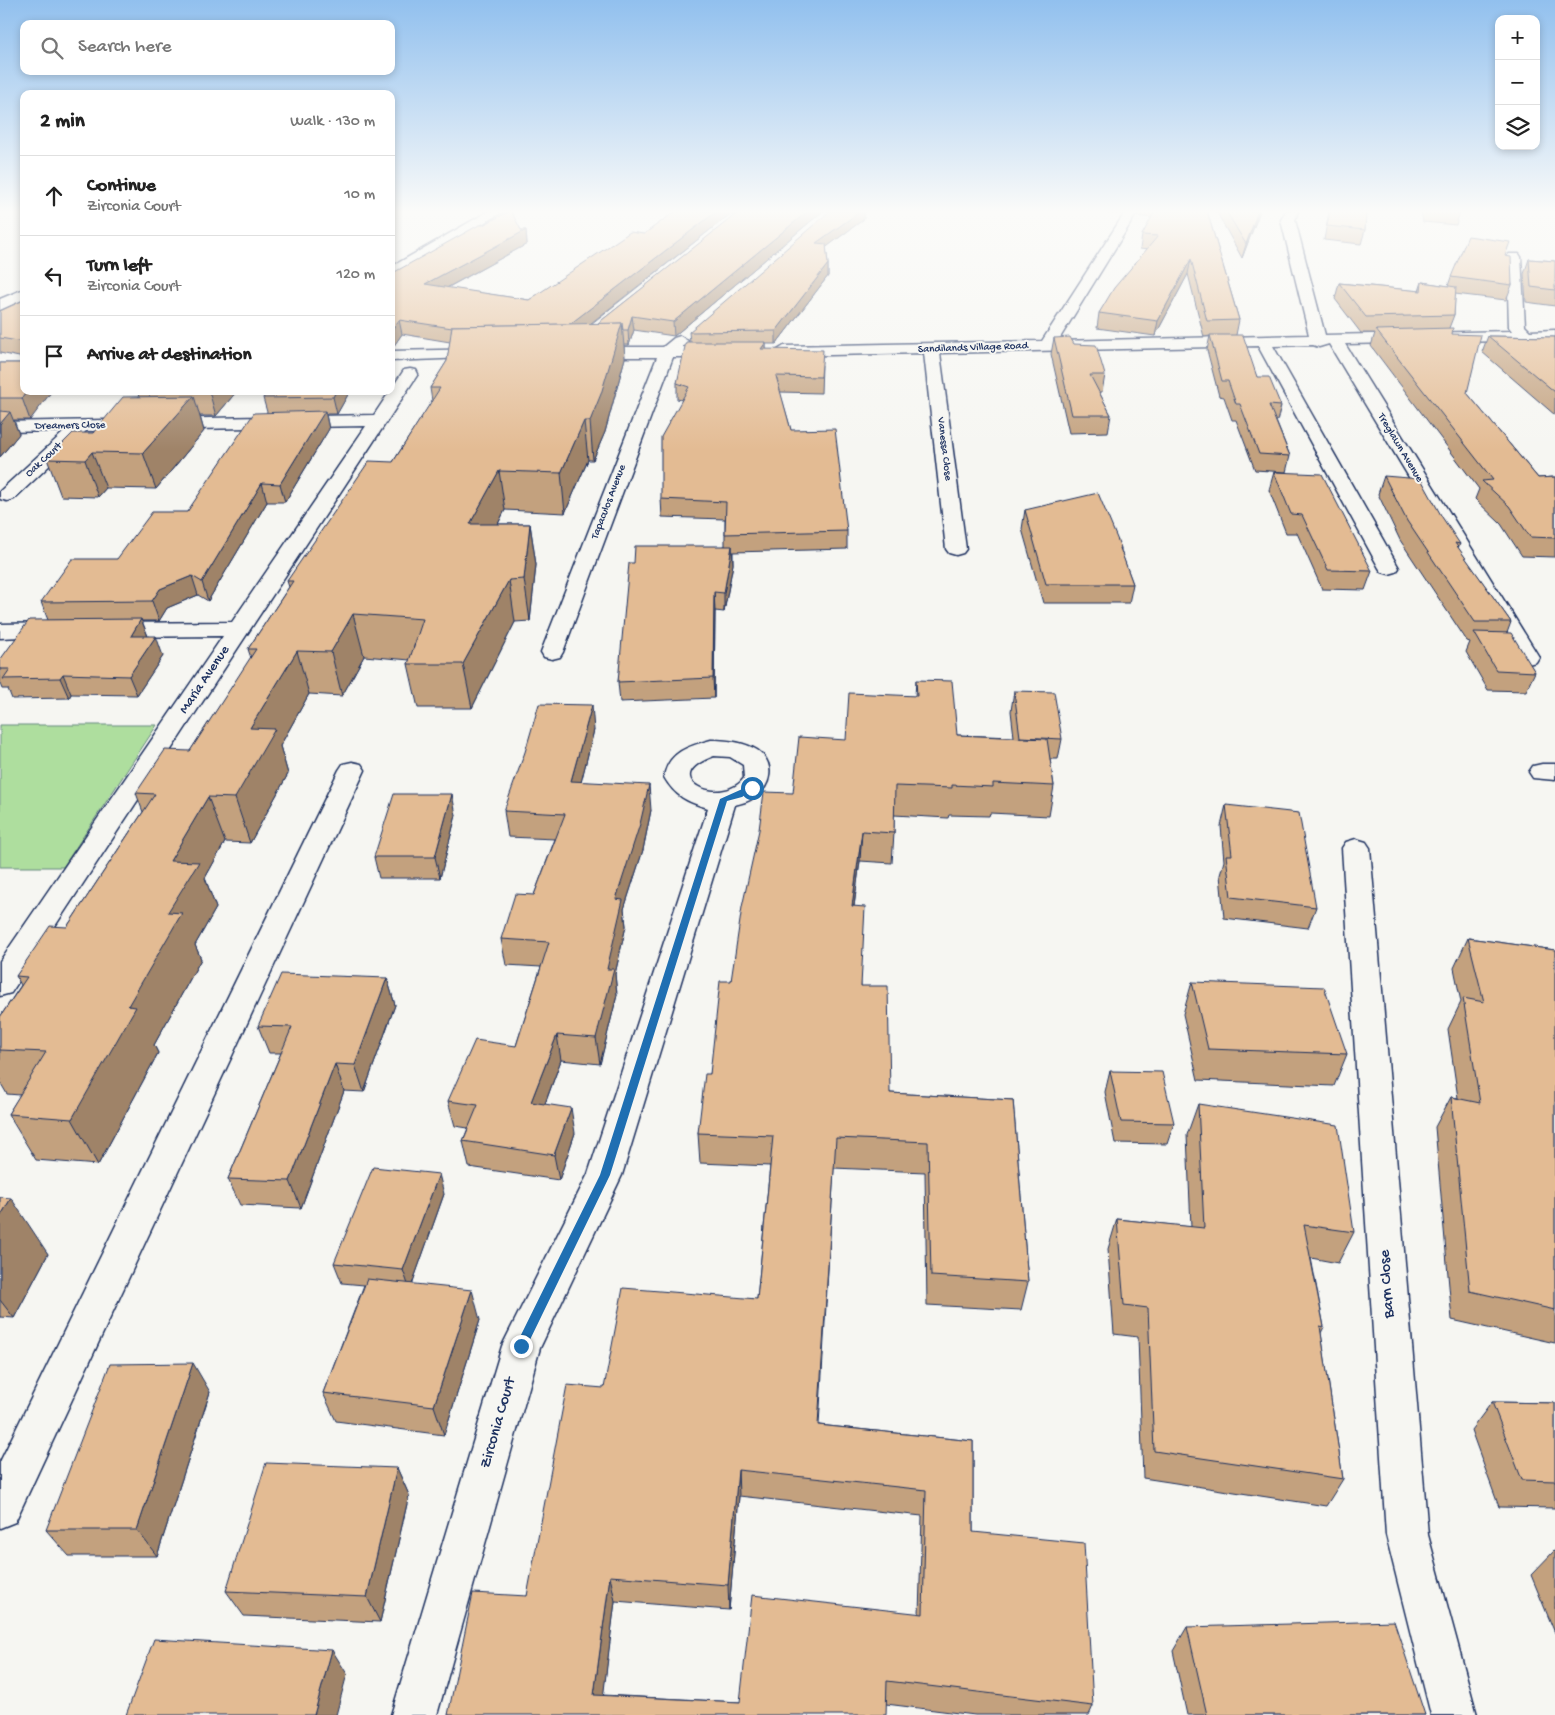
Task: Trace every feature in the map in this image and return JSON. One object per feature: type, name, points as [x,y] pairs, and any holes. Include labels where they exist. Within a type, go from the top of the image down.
[{"type":"street","points":[[1047,346],[1082,291]]},
{"type":"street","name":"Treglawn Avenue","points":[[1311,291],[1327,341],[1528,657]]},
{"type":"street","points":[[1515,291],[1517,327],[1526,336]]},
{"type":"street","points":[[0,305],[20,295]]},
{"type":"street","points":[[667,352],[690,333]]},
{"type":"street","name":"Sandilands Village Road","points":[[765,351],[932,350],[1555,336]]},
{"type":"street","points":[[1264,343],[1389,568]]},
{"type":"street","points":[[575,346],[667,352],[736,352]]},
{"type":"street","name":"Vanessa Close","points":[[932,350],[956,548]]},
{"type":"street","name":"Tapaculos Avenue","points":[[552,652],[667,352]]},
{"type":"street","points":[[395,356],[499,354]]},
{"type":"street","name":"Maria Avenue","points":[[0,985],[410,374]]},
{"type":"street","name":"Dreamers Close","points":[[0,427],[379,420]]},
{"type":"street","name":"Oak Court","points":[[7,495],[81,426]]},
{"type":"street","points":[[0,631],[239,629]]},
{"type":"street","points":[[0,1507],[352,770]]},
{"type":"street","name":"Zirconia Court","points":[[414,1715],[521,1346],[605,1175],[724,799]]},
{"type":"street","name":"Barn Close","points":[[1356,848],[1407,1535],[1454,1715]]},
{"type":"green space","points":[[0,725],[157,725],[63,867],[0,867]]},
{"type":"building","points":[[395,291],[471,291],[529,300],[542,291],[613,291],[570,324],[452,326],[452,328],[399,320],[395,326]]},
{"type":"building","points":[[639,291],[711,291],[673,322],[632,316],[628,330],[623,330],[622,323],[597,324]]},
{"type":"building","points":[[737,291],[807,291],[776,331],[689,332]]},
{"type":"building","points":[[1112,291],[1174,291],[1158,321],[1099,313]]},
{"type":"building","points":[[1199,291],[1230,291],[1239,320],[1207,321]]},
{"type":"building","points":[[1345,291],[1456,291],[1454,315],[1366,317]]},
{"type":"building","points":[[20,302],[20,341],[0,338],[0,311]]},
{"type":"building","points":[[622,323],[601,394],[590,421],[584,421],[561,473],[499,471],[470,524],[530,524],[524,579],[509,580],[463,664],[408,664],[423,619],[353,614],[331,652],[297,651],[250,728],[275,729],[235,798],[208,797],[170,861],[199,862],[168,912],[182,913],[128,1006],[136,1007],[72,1119],[8,1114],[46,1052],[0,1050],[0,1017],[27,977],[16,976],[50,926],[67,927],[155,794],[136,793],[165,750],[190,751],[256,649],[248,649],[293,581],[287,581],[369,461],[393,462],[440,388],[430,388],[447,361],[452,326]]},
{"type":"building","points":[[1453,328],[1452,334],[1481,335],[1467,393],[1538,478],[1555,477],[1555,538],[1530,537],[1509,506],[1482,481],[1493,480],[1376,330]]},
{"type":"building","points":[[1210,335],[1243,335],[1257,377],[1269,377],[1281,406],[1269,405],[1290,456],[1259,454],[1240,404],[1236,404],[1228,381],[1222,381]]},
{"type":"building","points":[[1488,336],[1555,337],[1555,392]]},
{"type":"building","points":[[1070,337],[1074,344],[1096,345],[1105,375],[1090,375],[1111,415],[1072,415],[1054,338]]},
{"type":"building","points":[[686,342],[766,342],[761,349],[823,350],[821,377],[776,376],[791,430],[835,429],[847,531],[725,534],[726,502],[661,499],[661,437],[689,387],[677,383]]},
{"type":"building","points":[[0,363],[20,363],[20,395],[24,395],[22,398],[0,398]]},
{"type":"building","points":[[265,395],[334,395],[333,397],[263,398]]},
{"type":"building","points":[[194,396],[143,453],[92,452],[85,460],[47,459],[73,433],[93,433],[123,397]]},
{"type":"building","points":[[0,411],[10,412],[0,424]]},
{"type":"building","points":[[325,411],[280,484],[262,483],[202,582],[192,576],[160,589],[152,601],[41,602],[72,559],[117,559],[152,512],[187,512],[254,413]]},
{"type":"building","points":[[1274,472],[1322,474],[1372,571],[1328,570],[1302,515],[1291,514]]},
{"type":"building","points":[[1384,476],[1421,479],[1442,517],[1460,544],[1455,543],[1511,622],[1475,622],[1407,521]]},
{"type":"building","points":[[1098,493],[1121,548],[1133,584],[1046,584],[1025,510]]},
{"type":"building","points":[[635,546],[732,546],[724,593],[714,592],[713,678],[618,682],[629,563],[634,563]]},
{"type":"building","points":[[141,619],[131,636],[156,636],[129,676],[63,674],[60,678],[3,679],[10,669],[0,669],[0,660],[29,620]]},
{"type":"building","points":[[1474,632],[1511,633],[1535,672],[1496,670]]},
{"type":"building","points":[[916,680],[952,681],[957,735],[1047,739],[1054,786],[993,783],[993,787],[952,785],[952,788],[895,786],[894,833],[862,831],[852,906],[865,907],[861,986],[888,986],[890,1093],[1013,1100],[1028,1282],[931,1276],[928,1142],[836,1138],[818,1425],[973,1441],[973,1532],[1084,1543],[1093,1706],[887,1681],[886,1715],[448,1715],[473,1593],[527,1596],[567,1385],[604,1388],[623,1288],[757,1299],[773,1136],[698,1133],[705,1074],[710,1074],[720,981],[731,981],[742,907],[759,830],[764,792],[793,793],[799,737],[846,740],[849,693],[917,696]],"holes":[[[738,1470],[926,1490],[923,1614],[752,1595],[740,1702],[594,1695],[610,1576],[728,1585]]]},
{"type":"building","points":[[1014,691],[1054,692],[1062,739],[1020,737]]},
{"type":"building","points":[[539,704],[592,705],[571,781],[649,785],[640,824],[616,899],[623,900],[607,969],[614,969],[596,1038],[557,1035],[531,1102],[571,1108],[554,1155],[463,1141],[478,1105],[448,1101],[475,1040],[516,1046],[549,942],[501,939],[515,894],[534,895],[565,814],[504,811],[525,752]]},
{"type":"building","points":[[394,794],[452,794],[435,857],[374,857]]},
{"type":"building","points":[[1226,805],[1299,813],[1316,907],[1231,897],[1226,855],[1232,855]]},
{"type":"building","points":[[1468,938],[1555,950],[1555,1310],[1470,1291],[1451,1097],[1480,1103],[1463,998],[1484,1002]]},
{"type":"building","points":[[281,974],[387,978],[355,1065],[335,1064],[290,1181],[228,1179],[292,1027],[258,1026]]},
{"type":"building","points":[[1192,982],[1324,987],[1347,1054],[1208,1049]]},
{"type":"building","points":[[1110,1071],[1162,1072],[1174,1123],[1121,1122]]},
{"type":"building","points":[[1198,1104],[1338,1125],[1354,1232],[1304,1225],[1324,1327],[1320,1326],[1343,1479],[1154,1451],[1148,1308],[1124,1305],[1117,1219],[1204,1228]]},
{"type":"building","points":[[373,1167],[439,1174],[403,1270],[334,1263]]},
{"type":"building","points":[[0,1197],[11,1198],[0,1217]]},
{"type":"building","points":[[367,1279],[472,1290],[434,1406],[323,1393]]},
{"type":"building","points":[[193,1363],[137,1530],[46,1530],[110,1364]]},
{"type":"building","points":[[1492,1402],[1555,1403],[1555,1481],[1522,1480]]},
{"type":"building","points":[[266,1463],[397,1468],[367,1597],[226,1591]]},
{"type":"building","points":[[1394,1621],[1425,1715],[1207,1715],[1187,1627]]},
{"type":"building","points":[[154,1639],[332,1650],[314,1715],[126,1715]]},
{"type":"route","points":[[521,1346],[605,1175],[724,799],[740,795],[752,788]]}]
